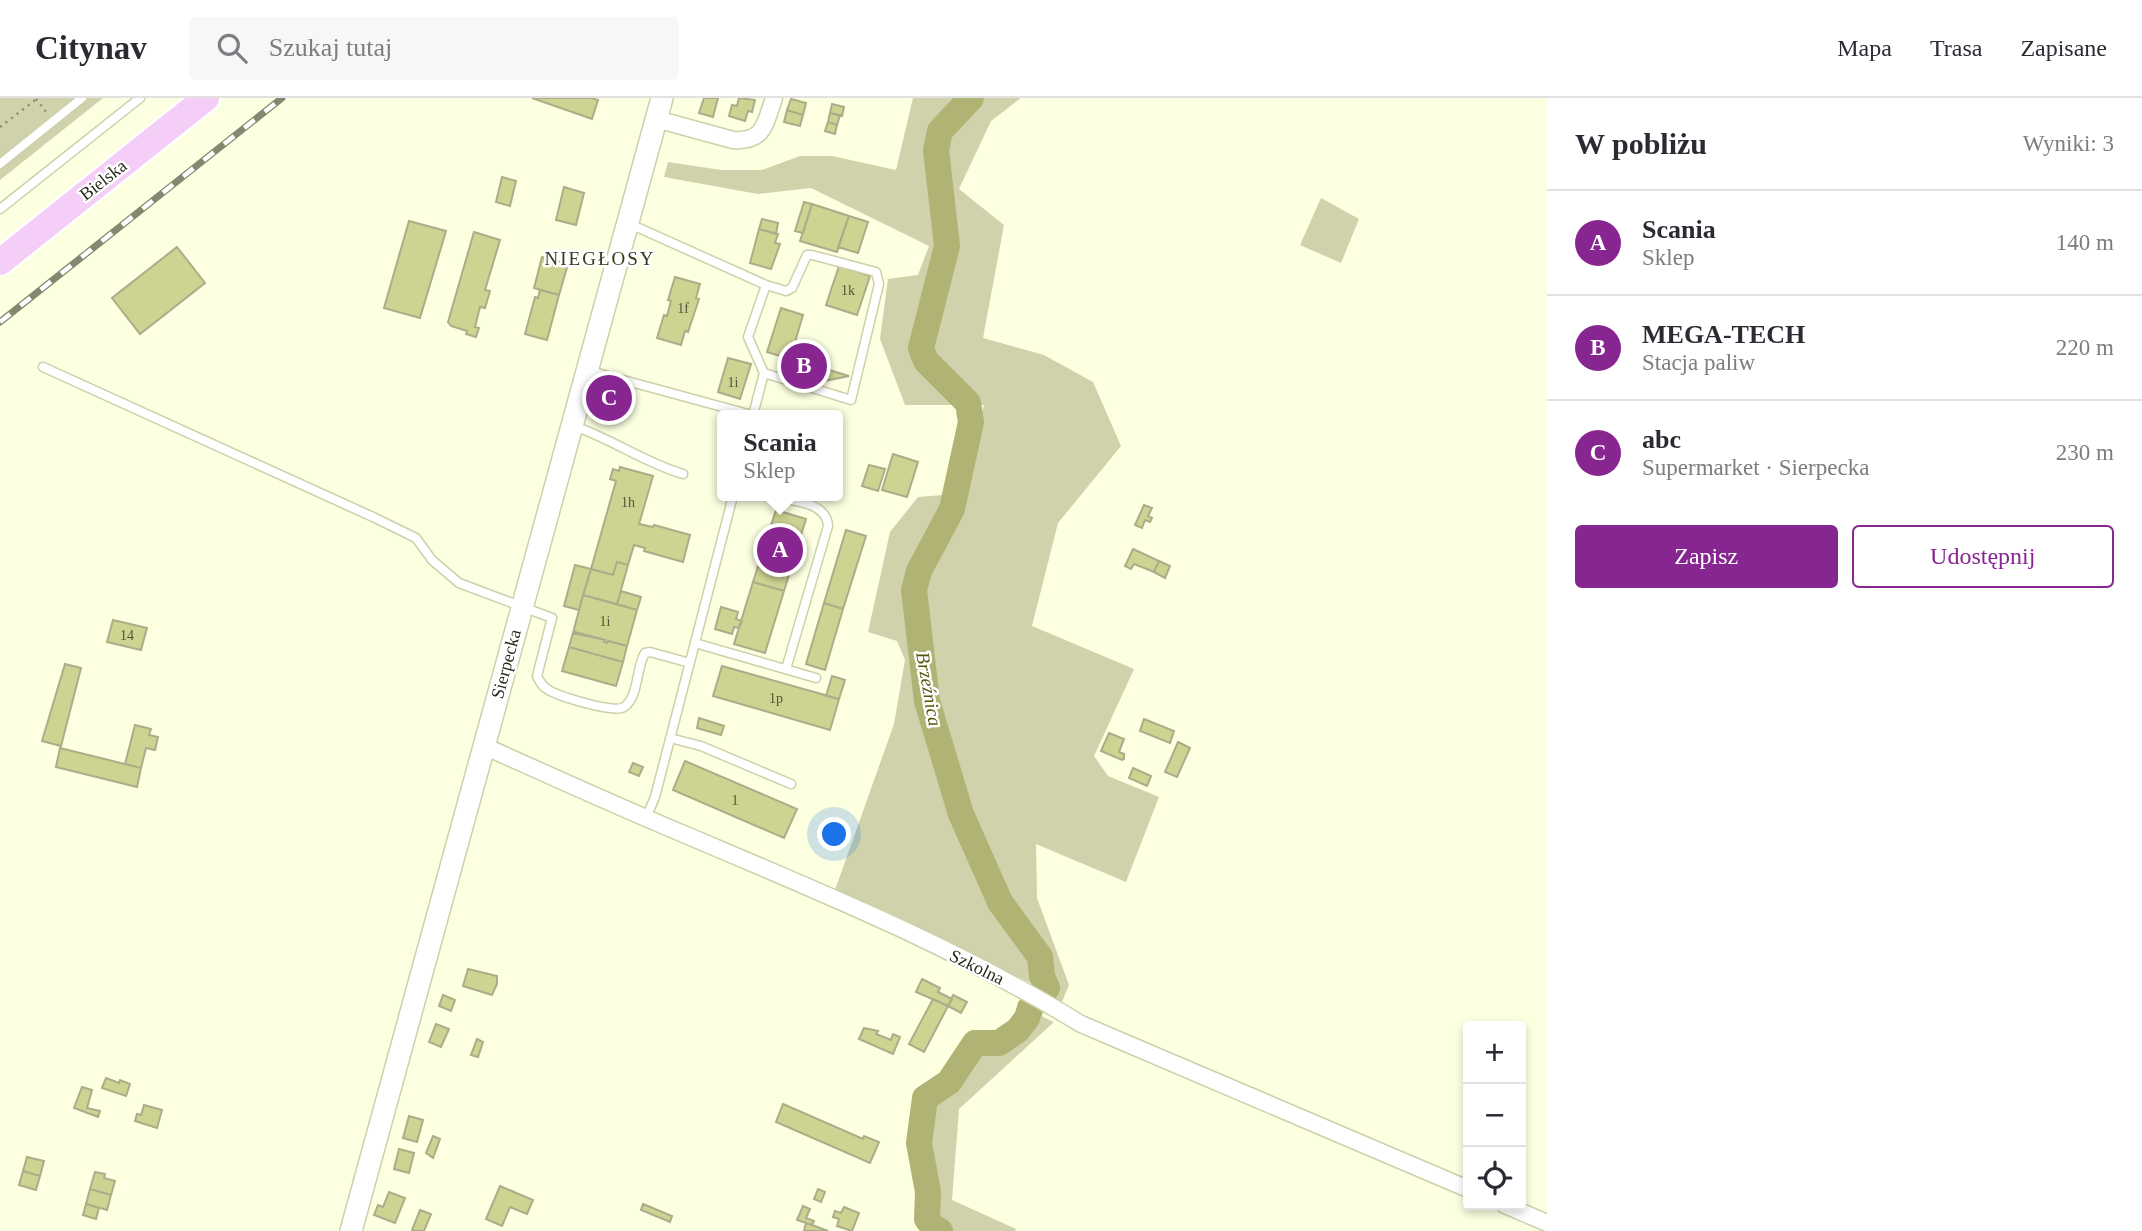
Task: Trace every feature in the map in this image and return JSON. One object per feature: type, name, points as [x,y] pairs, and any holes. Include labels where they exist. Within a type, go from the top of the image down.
[{"type":"main road","name":"Bielska","points":[[0,262],[206,98]]},
{"type":"street","name":"Sierpecka","points":[[351,1231],[662,98]]},
{"type":"street","points":[[656,119],[745,141],[755,138],[764,129],[774,98]]},
{"type":"street","name":"Szkolna","points":[[484,746],[842,901],[1023,989],[1081,1024],[1463,1187]]},
{"type":"street","points":[[1517,1210],[1547,1223]]},
{"type":"lane","points":[[0,164],[82,98]]},
{"type":"lane","points":[[0,209],[141,98]]},
{"type":"lane","points":[[627,222],[766,285],[786,291],[792,288],[807,255],[876,272],[879,284],[851,400],[765,373]]},
{"type":"lane","points":[[754,410],[765,373],[748,337],[766,285]]},
{"type":"lane","points":[[43,368],[416,538],[432,560],[459,583],[552,618],[537,677],[549,691],[618,710],[626,707],[633,695],[645,653],[690,663]]},
{"type":"lane","points":[[587,370],[734,410]]},
{"type":"lane","points":[[572,425],[612,441],[653,465],[683,474]]},
{"type":"lane","points":[[646,818],[655,797],[732,501]]},
{"type":"lane","points":[[786,669],[828,526],[825,513],[812,505],[792,501]]},
{"type":"lane","points":[[695,643],[816,678]]},
{"type":"lane","points":[[670,738],[701,746],[791,784]]},
{"type":"path","points":[[0,127],[36,98],[54,121]]},
{"type":"green space","points":[[0,98],[103,98],[0,180]]},
{"type":"green space","points":[[913,98],[1021,98],[991,121],[959,189],[1004,225],[983,338],[1044,355],[1093,382],[1121,446],[1058,523],[1032,626],[1134,669],[1094,756],[1108,776],[1159,797],[1126,882],[1036,844],[1037,898],[1069,985],[1061,1004],[1043,995],[1031,983],[971,956],[950,942],[835,890],[894,724],[905,660],[897,641],[868,632],[890,532],[918,497],[968,493],[966,460],[984,405],[905,405],[880,339],[888,279],[918,275],[929,246],[811,188],[758,194],[664,177],[668,162],[721,170],[762,170],[800,156],[832,156],[896,170]]},
{"type":"green space","points":[[1321,198],[1359,219],[1341,263],[1300,245]]},
{"type":"green space","points":[[1037,1009],[1040,1009],[1043,1017],[1054,1022],[959,1109],[952,1200],[1016,1229],[949,1231],[933,1223],[932,1219],[928,1155],[922,1142],[928,1102],[960,1077],[968,1057],[980,1045],[994,1050],[1016,1039],[1026,1031]]},
{"type":"building","points":[[532,98],[591,98],[598,100],[592,119]]},
{"type":"building","points":[[704,98],[718,98],[713,117],[699,113]]},
{"type":"building","points":[[739,98],[755,100],[752,112],[748,111],[745,121],[729,116],[732,105],[737,106]]},
{"type":"building","points":[[791,99],[806,103],[803,115],[787,110]]},
{"type":"building","points":[[832,104],[844,107],[842,116],[830,113]]},
{"type":"building","points":[[787,110],[803,115],[800,126],[784,122]]},
{"type":"building","points":[[830,113],[840,115],[837,125],[828,122]]},
{"type":"building","points":[[828,122],[837,125],[835,134],[825,131]]},
{"type":"building","points":[[502,177],[516,181],[510,206],[496,202]]},
{"type":"building","points":[[564,187],[584,193],[576,225],[556,220]]},
{"type":"building","points":[[804,202],[812,204],[803,233],[795,231]]},
{"type":"building","points":[[812,204],[849,216],[837,252],[800,241]]},
{"type":"building","points":[[849,216],[868,222],[858,253],[838,247]]},
{"type":"building","points":[[762,219],[778,223],[776,234],[759,229]]},
{"type":"building","points":[[409,221],[446,231],[420,318],[384,308]]},
{"type":"building","points":[[759,229],[778,234],[775,243],[780,244],[771,269],[750,263]]},
{"type":"building","points":[[474,232],[500,240],[485,290],[490,291],[485,308],[480,307],[475,327],[479,328],[476,337],[451,326],[448,322]]},
{"type":"building","points":[[177,247],[205,283],[140,334],[112,298]]},
{"type":"building","points":[[542,257],[568,264],[559,295],[534,288]]},
{"type":"building","points":[[839,266],[870,276],[857,315],[826,305]]},
{"type":"building","points":[[675,277],[700,284],[696,298],[699,299],[681,345],[657,338],[664,315],[667,316],[671,301],[668,300]]},
{"type":"building","points":[[540,290],[559,295],[547,340],[525,334],[535,297],[538,298]]},
{"type":"building","points":[[781,308],[803,315],[790,359],[767,352]]},
{"type":"building","points":[[794,345],[810,349],[806,363],[849,376],[820,382],[799,376],[801,368],[784,363],[786,358],[790,359]]},
{"type":"building","points":[[728,358],[751,364],[740,399],[718,392]]},
{"type":"building","points":[[608,387],[617,389],[612,408],[603,406]]},
{"type":"building","points":[[893,454],[918,462],[907,497],[882,490]]},
{"type":"building","points":[[869,465],[885,469],[878,491],[862,486]]},
{"type":"building","points":[[620,467],[653,476],[639,524],[654,525],[690,535],[683,562],[644,551],[645,548],[634,545],[628,565],[617,562],[613,575],[591,569],[616,481],[610,479],[613,469],[619,471]]},
{"type":"building","points":[[1144,505],[1152,508],[1148,516],[1152,518],[1150,522],[1145,520],[1142,528],[1135,525]]},
{"type":"building","points":[[776,510],[806,519],[784,591],[753,582]]},
{"type":"building","points":[[846,530],[866,536],[843,609],[824,603]]},
{"type":"building","points":[[1133,549],[1159,561],[1154,572],[1134,564],[1131,569],[1125,566]]},
{"type":"building","points":[[1159,561],[1170,566],[1165,578],[1154,572]]},
{"type":"building","points":[[617,562],[628,565],[617,604],[583,595],[591,569],[613,575]]},
{"type":"building","points":[[575,565],[591,569],[579,610],[564,606]]},
{"type":"building","points":[[753,582],[784,591],[765,653],[734,644]]},
{"type":"building","points":[[621,591],[641,597],[637,610],[617,604]]},
{"type":"building","points":[[583,595],[637,610],[627,646],[573,633]]},
{"type":"building","points":[[824,603],[843,609],[825,670],[806,664]]},
{"type":"building","points":[[721,607],[738,612],[736,619],[742,621],[739,628],[734,627],[732,634],[715,629]]},
{"type":"building","points":[[113,620],[147,628],[141,650],[107,642]]},
{"type":"building","points":[[575,632],[605,640],[607,643],[608,641],[627,646],[623,662],[569,647]]},
{"type":"building","points":[[569,647],[623,662],[616,686],[562,671]]},
{"type":"building","points":[[65,664],[81,668],[61,746],[42,741]]},
{"type":"building","points":[[722,666],[839,699],[830,730],[713,696]]},
{"type":"building","points":[[832,676],[845,680],[839,699],[826,696]]},
{"type":"building","points":[[699,718],[724,726],[721,735],[697,728]]},
{"type":"building","points":[[1144,719],[1174,731],[1170,743],[1140,731]]},
{"type":"building","points":[[135,725],[151,729],[149,735],[158,737],[155,750],[146,748],[141,768],[125,764]]},
{"type":"building","points":[[1109,733],[1124,739],[1119,752],[1124,754],[1124,759],[1101,751]]},
{"type":"building","points":[[1178,742],[1190,748],[1177,777],[1165,772]]},
{"type":"building","points":[[60,748],[141,768],[137,787],[56,767]]},
{"type":"building","points":[[685,761],[797,809],[784,838],[673,790]]},
{"type":"building","points":[[633,763],[643,767],[639,776],[629,772]]},
{"type":"building","points":[[1133,768],[1151,776],[1147,786],[1129,778]]},
{"type":"building","points":[[468,969],[497,976],[492,995],[463,986]]},
{"type":"building","points":[[922,979],[940,988],[938,992],[952,999],[948,1006],[916,992]]},
{"type":"building","points":[[443,995],[455,1000],[451,1011],[439,1006]]},
{"type":"building","points":[[953,995],[967,1002],[961,1013],[948,1006]]},
{"type":"building","points":[[933,999],[948,1006],[924,1052],[909,1044]]},
{"type":"building","points":[[436,1024],[449,1029],[441,1047],[429,1042]]},
{"type":"building","points":[[864,1028],[878,1031],[876,1034],[891,1040],[893,1034],[900,1037],[893,1054],[859,1039]]},
{"type":"building","points":[[477,1039],[483,1042],[478,1057],[471,1055]]},
{"type":"building","points":[[106,1078],[130,1084],[126,1096],[102,1088]]},
{"type":"building","points":[[82,1087],[92,1090],[87,1108],[100,1111],[98,1117],[74,1108]]},
{"type":"building","points":[[783,1104],[863,1139],[864,1136],[879,1142],[870,1163],[776,1122]]},
{"type":"building","points":[[144,1105],[162,1110],[157,1128],[135,1121],[137,1114],[141,1115]]},
{"type":"building","points":[[409,1116],[423,1120],[417,1142],[403,1138]]},
{"type":"building","points":[[433,1136],[440,1139],[433,1158],[426,1153]]},
{"type":"building","points":[[399,1149],[414,1153],[409,1173],[394,1169]]},
{"type":"building","points":[[27,1157],[44,1161],[40,1176],[23,1171]]},
{"type":"building","points":[[23,1171],[40,1176],[36,1190],[19,1185]]},
{"type":"building","points":[[95,1172],[105,1174],[104,1178],[115,1181],[111,1195],[90,1189]]},
{"type":"building","points":[[500,1186],[533,1200],[527,1214],[510,1207],[502,1226],[486,1219]]},
{"type":"building","points":[[90,1189],[111,1195],[107,1210],[86,1204]]},
{"type":"building","points":[[818,1189],[825,1192],[821,1202],[814,1199]]},
{"type":"building","points":[[389,1192],[405,1198],[395,1223],[374,1215],[378,1205],[383,1207]]},
{"type":"building","points":[[86,1204],[99,1208],[96,1219],[83,1215]]},
{"type":"building","points":[[643,1204],[672,1216],[670,1222],[641,1210]]},
{"type":"building","points":[[803,1206],[810,1209],[806,1218],[814,1221],[812,1225],[797,1220]]},
{"type":"building","points":[[844,1207],[859,1213],[852,1231],[837,1226],[839,1219],[833,1217],[835,1211],[841,1213]]},
{"type":"building","points":[[420,1210],[431,1214],[424,1231],[414,1231],[412,1230]]},
{"type":"building","points":[[806,1223],[812,1225],[828,1231],[804,1231]]},
{"type":"waterway","name":"Brzeźnica","points":[[940,1231],[927,1219],[928,1192],[919,1143],[925,1098],[949,1082],[975,1043],[999,1043],[1018,1030],[1027,1018],[1030,1008],[1047,988],[1042,976],[1040,957],[1000,902],[961,814],[927,701],[914,590],[919,571],[952,509],[971,422],[968,403],[926,361],[921,348],[947,246],[936,150],[940,131],[971,98]]},
{"type":"railway","points":[[0,322],[282,98]]},
{"type":"place","name":"MEGA-TECH","points":[[804,366]]},
{"type":"place","name":"abc","points":[[609,398]]},
{"type":"place","name":"Scania","points":[[780,550]]},
{"type":"district","name":"NIEGŁOSY","points":[[600,258]]}]
